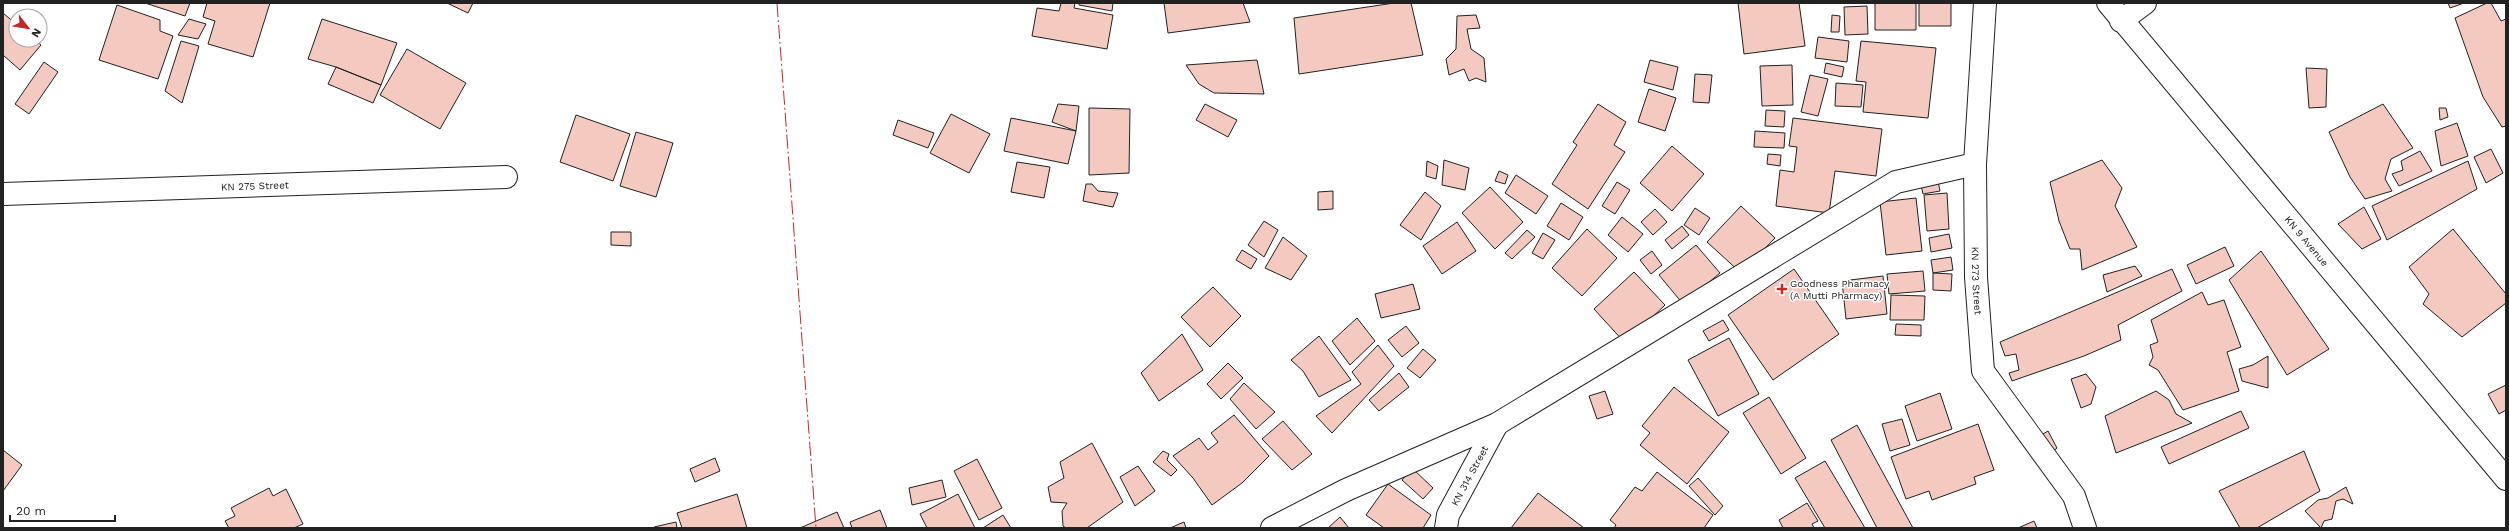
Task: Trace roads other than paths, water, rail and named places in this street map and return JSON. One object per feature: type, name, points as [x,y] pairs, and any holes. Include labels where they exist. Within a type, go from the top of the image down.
[{"type":"street","name":"KN 273 Street","points":[[1985,3],[1974,164],[1976,276],[1984,371],[2074,496],[2085,528]]},
{"type":"street","name":"KN 9 Avenue","points":[[2108,3],[2121,21],[2506,479]]},
{"type":"street","points":[[2121,21],[2144,3]]},
{"type":"street","points":[[1272,528],[1346,490],[1497,424],[1896,182],[1974,164]]},
{"type":"street","name":"KN 275 Street","points":[[3,194],[506,177]]},
{"type":"street","name":"KN 314 Street","points":[[1446,528],[1448,515],[1497,424]]},
{"type":"place","name":"Goodness Pharmacy (A Mutti Pharmacy)","points":[[1782,289]]}]
